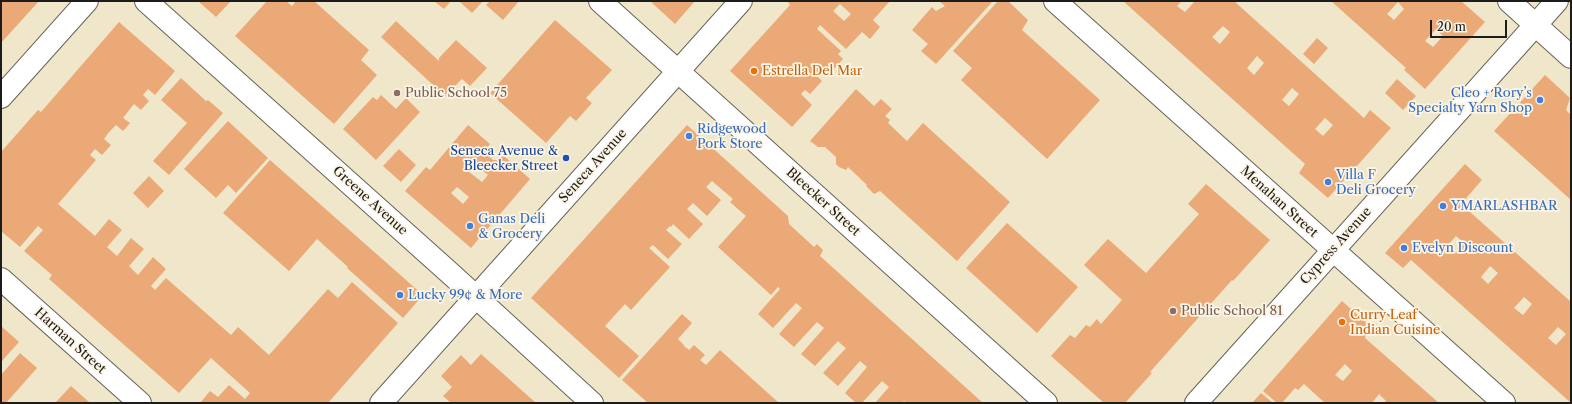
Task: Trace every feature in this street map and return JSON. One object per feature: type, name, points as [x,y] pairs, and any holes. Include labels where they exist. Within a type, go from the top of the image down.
[{"type":"street","points":[[1,97],[87,1]]},
{"type":"street","name":"Greene Avenue","points":[[146,1],[592,403]]},
{"type":"street","name":"Bleecker Street","points":[[600,1],[1046,403]]},
{"type":"street","name":"Seneca Avenue","points":[[381,403],[741,1]]},
{"type":"street","name":"Menahan Street","points":[[1055,1],[1504,403]]},
{"type":"street","points":[[1509,1],[1571,57]]},
{"type":"street","name":"Cypress Avenue","points":[[1196,403],[1557,1]]},
{"type":"street","name":"Harman Street","points":[[1,279],[140,403]]},
{"type":"building","points":[[1,1],[39,1],[1,43]]},
{"type":"building","points":[[198,1],[231,1],[216,17]]},
{"type":"building","points":[[267,1],[286,1],[292,6],[296,1],[314,1],[369,50],[361,60],[377,75],[334,124],[235,36]]},
{"type":"building","points":[[434,1],[451,1],[444,9]]},
{"type":"building","points":[[459,1],[483,1],[472,13]]},
{"type":"building","points":[[490,1],[519,1],[503,20],[486,5]]},
{"type":"building","points":[[650,1],[695,1],[675,24]]},
{"type":"building","points":[[890,1],[873,20],[880,27],[870,39],[862,32],[846,49],[820,25],[817,29],[841,51],[838,54],[843,59],[830,73],[825,69],[817,76],[822,81],[810,94],[805,90],[801,94],[812,105],[792,127],[730,71],[790,5],[788,2]],"holes":[[[840,4],[851,14],[844,21],[833,11]]]},
{"type":"building","points":[[939,1],[993,1],[936,64],[921,51],[928,44],[912,30],[932,7],[936,11],[945,6]]},
{"type":"building","points":[[998,1],[1008,1],[1028,20],[1022,30],[1100,100],[1047,159],[961,80],[972,68],[953,51]]},
{"type":"building","points":[[1123,1],[1182,1],[1177,6],[1185,12],[1195,1],[1234,1],[1364,118],[1370,110],[1391,128],[1328,198],[1299,173],[1305,164]],"holes":[[[1223,26],[1230,32],[1220,44],[1212,37]],[[1257,56],[1264,63],[1254,75],[1247,68]],[[1292,88],[1299,94],[1289,106],[1282,100]],[[1325,118],[1333,125],[1323,136],[1315,129]]]},
{"type":"building","points":[[1331,1],[1461,1],[1485,22],[1425,89],[1404,70],[1406,68]],"holes":[[[1398,2],[1404,9],[1394,20],[1387,14]],[[1436,29],[1443,36],[1433,47],[1425,41]]]},
{"type":"building","points":[[555,20],[612,70],[586,98],[592,103],[576,121],[570,116],[546,143],[490,93]]},
{"type":"building","points":[[396,21],[439,61],[439,58],[456,40],[487,68],[470,86],[462,79],[445,96],[381,37]]},
{"type":"building","points":[[119,22],[175,71],[155,95],[148,89],[143,95],[149,101],[141,110],[134,104],[123,118],[130,123],[123,131],[116,125],[109,132],[104,139],[111,145],[102,155],[95,149],[90,155],[96,160],[58,204],[95,236],[109,219],[122,230],[107,247],[117,256],[131,238],[144,249],[129,266],[138,275],[153,257],[166,269],[151,286],[155,290],[166,278],[231,335],[238,327],[269,355],[328,289],[338,298],[352,282],[398,323],[328,403],[200,403],[210,391],[218,397],[229,385],[245,399],[250,393],[211,358],[179,393],[49,279],[52,275],[24,251],[43,230],[38,226],[20,247],[1,231],[1,152],[38,110],[41,112]]},
{"type":"building","points":[[1317,38],[1328,48],[1314,64],[1303,54]]},
{"type":"building","points":[[1545,75],[1570,98],[1566,110],[1571,115],[1571,200],[1494,131]]},
{"type":"building","points":[[181,78],[206,101],[208,100],[223,113],[169,175],[153,161],[187,123],[161,100]]},
{"type":"building","points":[[1397,79],[1416,96],[1403,110],[1385,93]]},
{"type":"building","points":[[856,89],[874,106],[881,99],[892,109],[885,116],[890,120],[888,123],[907,141],[923,123],[1010,202],[957,261],[880,191],[874,194],[866,186],[867,185],[848,167],[846,170],[839,167],[836,164],[836,157],[825,147],[818,147],[810,141]]},
{"type":"building","points":[[381,95],[396,109],[406,98],[420,112],[376,160],[343,129],[373,97],[377,100]]},
{"type":"building","points":[[228,121],[268,158],[236,193],[228,185],[216,198],[184,169]]},
{"type":"building","points":[[468,125],[490,144],[487,148],[493,153],[489,156],[493,160],[498,160],[503,155],[530,179],[471,248],[405,191],[426,167],[430,170]],"holes":[[[476,165],[488,175],[482,182],[469,172]],[[457,187],[469,197],[463,204],[451,193]]]},
{"type":"building","points":[[687,125],[788,216],[789,224],[814,247],[817,244],[823,250],[820,256],[983,403],[907,403],[904,401],[902,403],[875,403],[889,387],[882,381],[862,403],[856,403],[845,393],[867,367],[860,361],[838,386],[823,373],[846,348],[838,341],[815,366],[801,354],[824,328],[817,322],[794,347],[779,334],[802,308],[796,303],[773,328],[758,314],[780,289],[778,287],[771,295],[718,247],[746,216],[730,202],[733,199],[712,181],[706,187],[721,200],[707,216],[693,203],[687,209],[703,224],[689,239],[673,224],[666,230],[682,244],[668,259],[653,245],[649,248],[670,267],[631,310],[625,304],[605,326],[639,356],[619,378],[531,298]]},
{"type":"building","points":[[399,149],[416,165],[401,182],[383,166]]},
{"type":"building","points":[[270,160],[423,295],[403,318],[317,239],[289,271],[223,213]]},
{"type":"building","points":[[1465,164],[1482,180],[1461,204],[1571,302],[1571,403],[1411,260],[1403,268],[1385,253]],"holes":[[[1456,236],[1464,243],[1454,254],[1446,247]],[[1490,266],[1498,273],[1488,284],[1481,277]],[[1524,297],[1532,304],[1523,315],[1514,308]],[[1558,327],[1566,334],[1556,345],[1548,338]]]},
{"type":"building","points":[[149,176],[164,191],[148,208],[133,193]]},
{"type":"building","points":[[1206,184],[1270,240],[1233,281],[1232,280],[1150,372],[1152,373],[1125,403],[1104,403],[1051,356],[1070,335],[1075,338],[1086,325],[1090,327],[1097,319],[1101,324],[1122,300],[1084,265],[1108,239],[1146,273],[1199,214],[1188,204]]},
{"type":"building","points":[[1007,223],[1078,287],[1037,333],[966,268]]},
{"type":"building","points":[[1342,301],[1369,325],[1365,338],[1439,403],[1384,403],[1386,401],[1379,394],[1372,403],[1325,403],[1304,384],[1298,390],[1295,388],[1282,403],[1277,403],[1263,391]],"holes":[[[1345,364],[1352,371],[1343,381],[1335,375]]]},
{"type":"building","points":[[682,314],[692,323],[678,339],[683,345],[689,350],[694,345],[705,355],[700,360],[706,365],[720,350],[779,403],[648,403],[622,380]]},
{"type":"building","points":[[1,326],[19,342],[1,362]]},
{"type":"building","points":[[20,353],[37,368],[6,403],[1,403],[1,375]]},
{"type":"building","points":[[481,354],[536,403],[451,403],[443,396],[452,387],[441,376],[461,355],[471,365]]},
{"type":"building","points":[[71,386],[89,402],[90,403],[55,403]]},
{"type":"building","points":[[1261,393],[1273,403],[1252,403]]},
{"type":"place","name":"Estrella Del Mar","points":[[754,71]]},
{"type":"place","name":"Public School 75","points":[[397,93]]},
{"type":"place","name":"Cleo + Rory’s Specialty Yarn Shop","points":[[1540,100]]},
{"type":"place","name":"Ridgewood Pork Store","points":[[689,136]]},
{"type":"place","name":"Seneca Avenue & Bleecker Street","points":[[566,158]]},
{"type":"place","name":"Villa F Deli Grocery","points":[[1328,182]]},
{"type":"place","name":"YMARLASHBAR","points":[[1443,206]]},
{"type":"place","name":"Ganas Deli & Grocery","points":[[470,226]]},
{"type":"place","name":"Evelyn Discount","points":[[1404,248]]},
{"type":"place","name":"Lucky 99¢ & More","points":[[400,295]]},
{"type":"place","name":"Public School 81","points":[[1173,311]]},
{"type":"place","name":"Curry Leaf Indian Cuisine","points":[[1342,322]]}]
